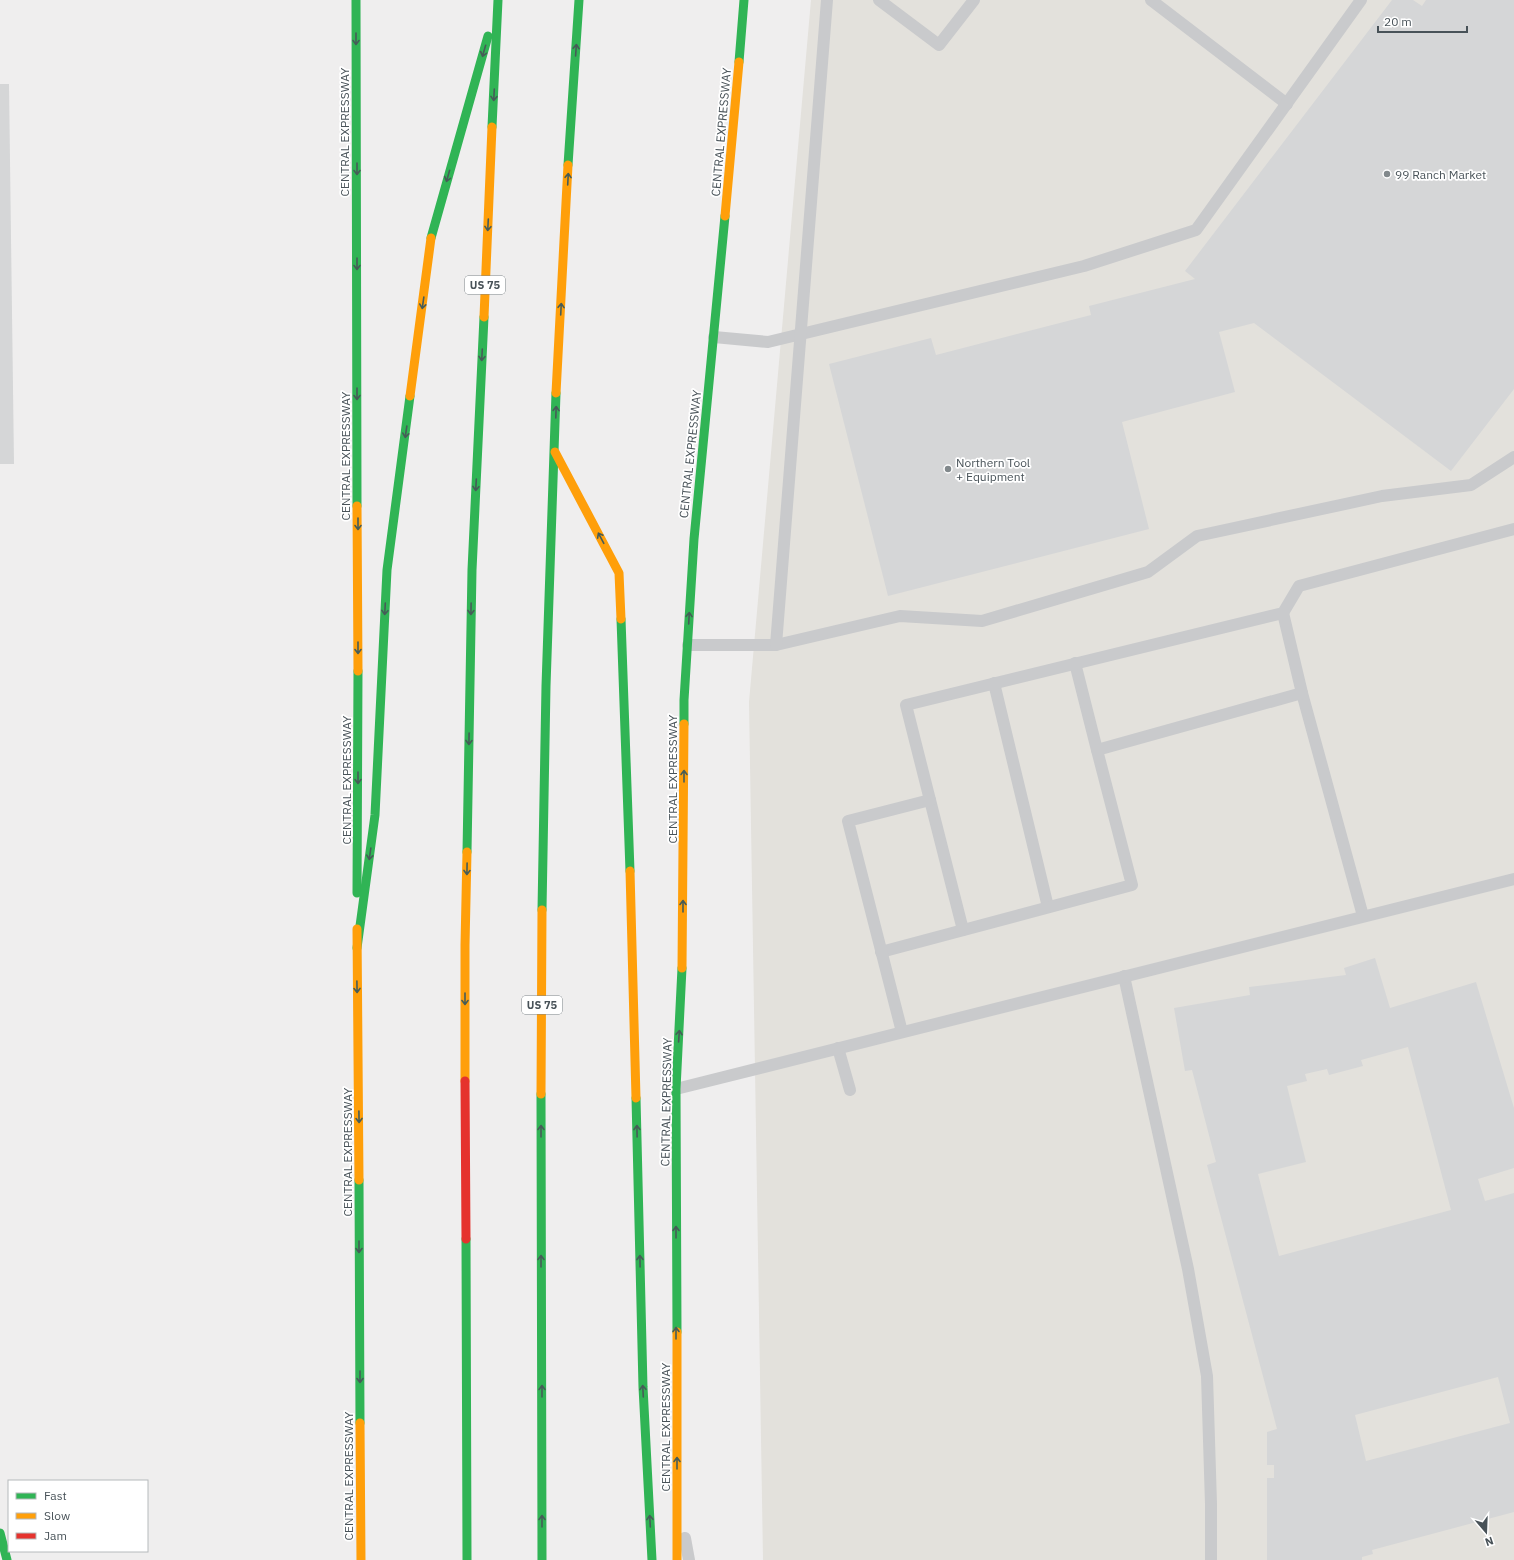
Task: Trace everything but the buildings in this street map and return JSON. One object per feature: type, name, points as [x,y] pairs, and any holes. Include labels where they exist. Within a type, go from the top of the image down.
[{"type":"main road","name":"CENTRAL EXPRESSWAY","points":[[356,0],[358,703],[357,948],[361,1560]]},
{"type":"main road","points":[[357,948],[376,815],[387,570],[432,234],[498,0]]},
{"type":"main road","name":"US 75","points":[[467,1560],[465,944],[472,570],[498,0]]},
{"type":"main road","name":"US 75","points":[[542,1560],[542,1001],[544,784],[555,451],[564,241],[579,0]]},
{"type":"main road","name":"CENTRAL EXPRESSWAY","points":[[677,1560],[676,1089],[682,984],[684,700],[694,539],[740,68],[744,0]]},
{"type":"main road","points":[[555,451],[619,573],[632,923],[643,1387],[652,1560]]},
{"type":"main road","points":[[0,1533],[7,1560]]},
{"type":"lane","points":[[776,645],[827,0]]},
{"type":"lane","points":[[879,0],[940,45],[974,0]]},
{"type":"lane","points":[[1151,0],[1287,104]]},
{"type":"lane","points":[[714,337],[768,342],[1084,266],[1196,230],[1361,0]]},
{"type":"lane","points":[[688,646],[776,645],[900,616],[982,621],[1148,572],[1197,536],[1382,496],[1471,485],[1514,456]]},
{"type":"lane","points":[[1363,916],[1302,693],[1283,613],[1299,586],[1514,529]]},
{"type":"lane","points":[[963,930],[906,705],[1283,613]]},
{"type":"lane","points":[[881,952],[1132,885],[1096,750],[1076,663]]},
{"type":"lane","points":[[994,683],[1048,907]]},
{"type":"lane","points":[[1096,750],[1302,693]]},
{"type":"lane","points":[[902,1032],[848,821],[930,800]]},
{"type":"lane","points":[[676,1089],[1514,878]]},
{"type":"lane","points":[[1124,976],[1188,1269],[1207,1376],[1212,1504],[1211,1560]]},
{"type":"lane","points":[[838,1048],[850,1090]]},
{"type":"lane","points":[[677,1502],[690,1560]]},
{"type":"shaded area","points":[[811,0],[1514,0],[1514,1560],[763,1560],[749,702]]},
{"type":"traffic: fast","points":[[356,0],[357,506]]},
{"type":"traffic: fast","points":[[492,127],[498,0]]},
{"type":"traffic: fast","points":[[568,165],[579,0]]},
{"type":"traffic: fast","points":[[739,62],[744,0]]},
{"type":"traffic: fast","points":[[431,238],[488,36]]},
{"type":"traffic: fast","points":[[684,724],[684,700],[694,539],[725,216]]},
{"type":"traffic: fast","points":[[467,852],[472,570],[484,317]]},
{"type":"traffic: fast","points":[[542,910],[546,686],[556,393]]},
{"type":"traffic: fast","points":[[357,948],[375,815],[387,570],[410,396]]},
{"type":"traffic: fast","points":[[621,619],[630,871]]},
{"type":"traffic: fast","points":[[357,893],[358,671]]},
{"type":"traffic: fast","points":[[677,1332],[676,1089],[682,968]]},
{"type":"traffic: fast","points":[[541,1094],[542,1560]]},
{"type":"traffic: fast","points":[[636,1098],[643,1387],[652,1560]]},
{"type":"traffic: fast","points":[[359,1180],[360,1423]]},
{"type":"traffic: fast","points":[[466,1239],[467,1560]]},
{"type":"traffic: fast","points":[[0,1533],[7,1560]]},
{"type":"traffic: slow","points":[[725,216],[739,62]]},
{"type":"traffic: slow","points":[[484,317],[492,127]]},
{"type":"traffic: slow","points":[[556,393],[568,165]]},
{"type":"traffic: slow","points":[[410,396],[431,238]]},
{"type":"traffic: slow","points":[[555,452],[619,573],[621,619]]},
{"type":"traffic: slow","points":[[357,506],[358,671]]},
{"type":"traffic: slow","points":[[682,968],[684,724]]},
{"type":"traffic: slow","points":[[465,1081],[467,852]]},
{"type":"traffic: slow","points":[[630,871],[636,1098]]},
{"type":"traffic: slow","points":[[541,1094],[542,910]]},
{"type":"traffic: slow","points":[[357,929],[359,1180]]},
{"type":"traffic: slow","points":[[677,1332],[677,1560]]},
{"type":"traffic: slow","points":[[360,1423],[361,1560]]},
{"type":"traffic: jam","points":[[465,1081],[466,1239]]},
{"type":"place","name":"99 Ranch Market","points":[[1387,174]]},
{"type":"place","name":"Northern Tool + Equipment","points":[[948,469]]}]
